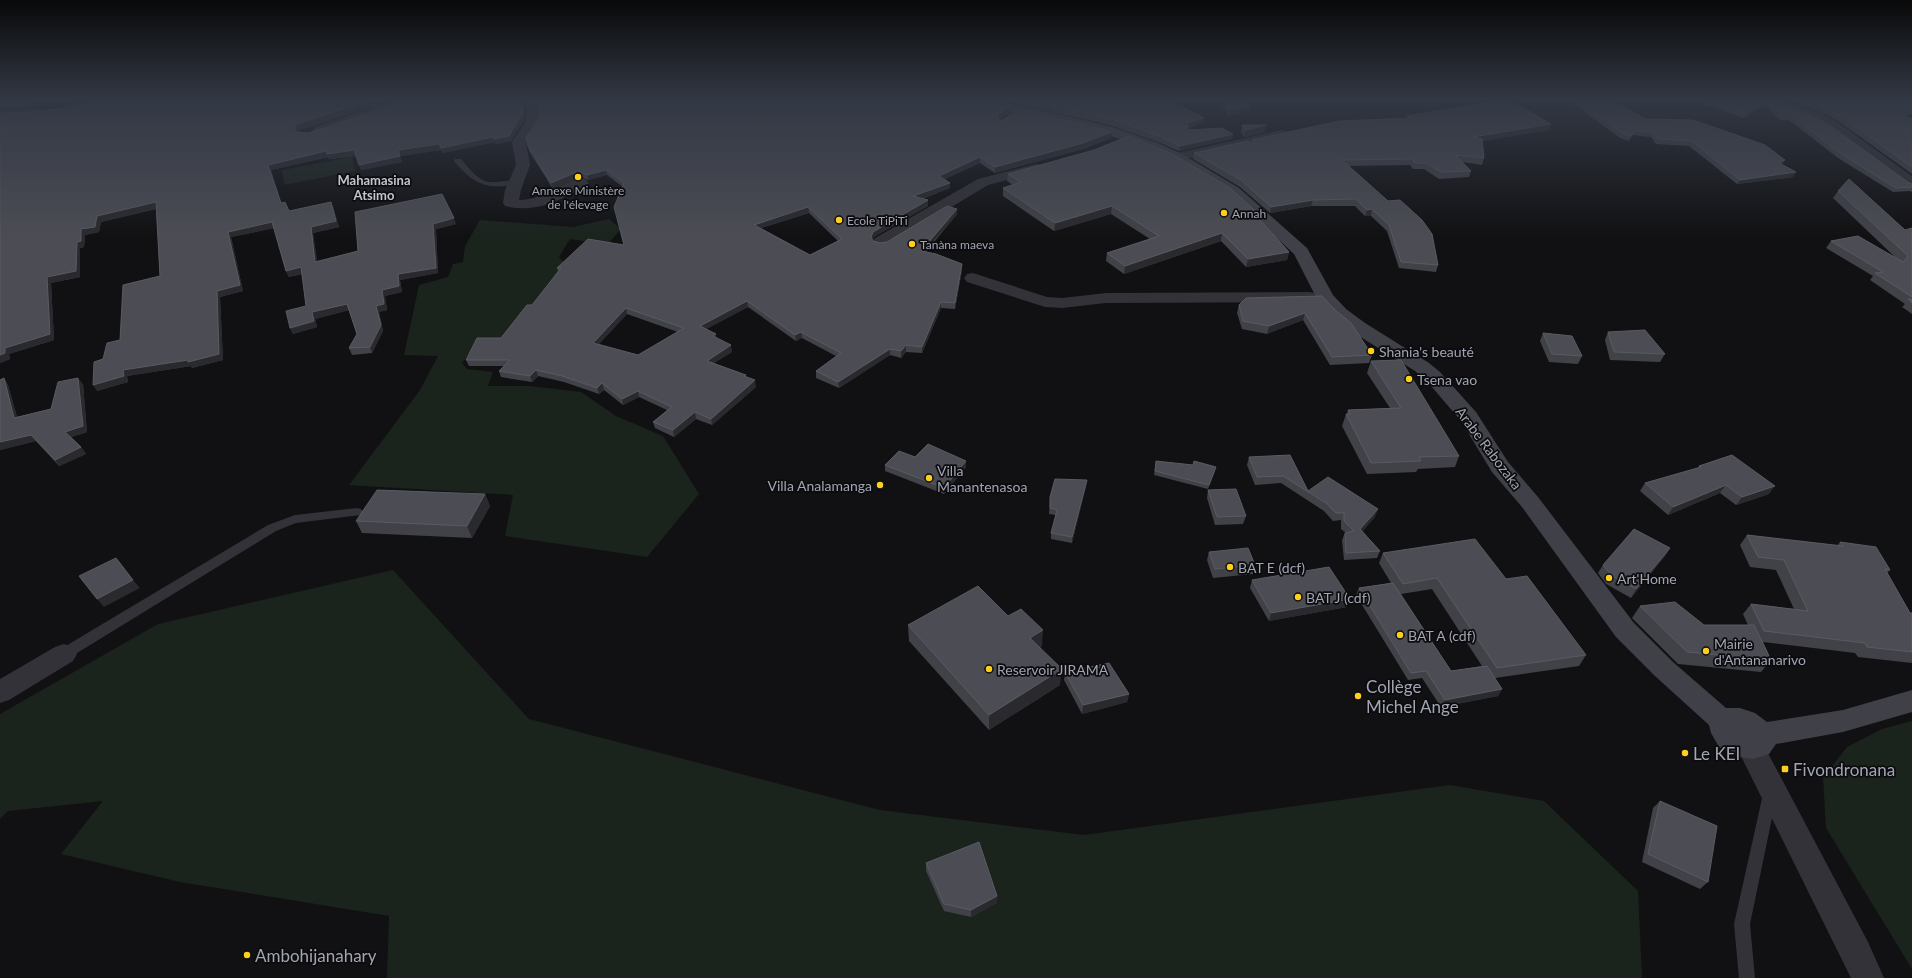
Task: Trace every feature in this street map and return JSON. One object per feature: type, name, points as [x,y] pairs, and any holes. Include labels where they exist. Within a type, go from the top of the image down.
[{"type":"street","points":[[519,146],[522,164],[511,203],[517,205],[530,204],[546,200],[581,183]]},
{"type":"street","name":"Arabe Rabozaka","points":[[1149,146],[1177,157],[1234,191],[1300,252],[1324,297],[1340,313],[1358,327],[1422,367],[1433,376],[1469,417],[1500,467],[1530,502],[1625,630],[1664,669],[1723,721],[1729,718],[1737,718],[1747,721],[1756,727],[1756,741]]},
{"type":"street","points":[[1177,157],[1230,146]]},
{"type":"street","points":[[1860,146],[1912,183]]},
{"type":"street","points":[[881,242],[957,196],[984,182],[1053,164]]},
{"type":"street","points":[[973,278],[1045,302],[1062,303],[1106,298],[1324,297]]},
{"type":"street","points":[[0,692],[64,654]]},
{"type":"street","points":[[1868,978],[1857,953],[1771,789],[1756,741],[1843,721],[1912,701]]},
{"type":"lane","points":[[458,161],[473,178],[485,185],[516,182]]},
{"type":"lane","points":[[64,654],[272,528],[295,519],[357,512]]},
{"type":"lane","points":[[1747,978],[1742,924],[1771,789]]},
{"type":"shaded area","points":[[352,157],[355,171],[284,185],[282,170]]},
{"type":"shaded area","points":[[609,219],[621,229],[607,245],[570,239],[559,257],[566,265],[547,285],[534,304],[517,317],[506,342],[479,341],[462,363],[467,369],[493,372],[488,386],[530,386],[581,392],[616,416],[663,436],[699,494],[647,557],[505,536],[513,495],[349,485],[420,390],[438,356],[404,355],[419,285],[448,277],[453,264],[463,262],[465,246],[480,220],[573,227]]},
{"type":"shaded area","points":[[393,570],[529,719],[880,810],[1084,835],[1450,785],[1544,801],[1638,891],[1642,978],[387,978],[389,916],[180,882],[61,854],[103,801],[8,811],[0,819],[0,714],[158,624]]},
{"type":"shaded area","points":[[1912,721],[1912,969],[1826,828],[1823,778],[1847,747],[1882,729]]},
{"type":"building","points":[[0,146],[428,146],[398,150],[400,156],[359,165],[354,150],[327,154],[326,151],[268,165],[281,203],[285,202],[289,211],[331,202],[336,221],[311,227],[315,262],[358,251],[355,212],[442,194],[454,218],[433,224],[436,268],[398,274],[399,286],[382,290],[384,304],[376,306],[381,325],[370,347],[349,348],[357,334],[347,304],[312,312],[314,321],[290,328],[286,311],[306,306],[301,267],[286,271],[272,222],[228,232],[240,285],[217,291],[219,354],[188,362],[188,360],[123,370],[124,376],[93,385],[94,362],[103,359],[107,343],[120,340],[123,285],[160,276],[156,202],[97,216],[95,227],[81,229],[81,241],[77,242],[76,271],[47,277],[50,334],[5,348],[5,353],[0,355]]},
{"type":"building","points":[[440,146],[452,146],[441,148]]},
{"type":"building","points":[[528,146],[1073,146],[995,167],[980,157],[939,176],[950,183],[913,196],[928,200],[873,232],[871,237],[873,241],[880,243],[887,242],[947,206],[957,209],[921,251],[936,254],[962,264],[955,303],[941,302],[922,347],[906,345],[901,351],[890,349],[838,382],[816,371],[841,353],[801,332],[795,335],[747,301],[700,326],[716,334],[713,336],[731,345],[707,361],[746,375],[744,376],[755,380],[711,419],[695,412],[673,430],[653,422],[672,407],[638,391],[622,399],[602,383],[597,388],[562,376],[536,370],[530,376],[499,371],[510,360],[466,360],[477,338],[501,338],[527,305],[532,305],[561,268],[557,268],[588,239],[624,245],[614,207],[624,183],[606,170],[587,175],[579,171],[551,183]],"holes":[[[808,207],[842,239],[810,255],[754,225]],[[626,308],[684,328],[638,355],[593,343]]]},
{"type":"building","points":[[1105,146],[1152,146],[1172,154],[1230,188],[1253,209],[1254,211],[1252,211],[1289,252],[1248,259],[1222,233],[1125,266],[1107,253],[1159,236],[1112,206],[1055,223],[1003,188],[1021,182],[1008,174]]},
{"type":"building","points":[[1227,146],[1483,146],[1484,158],[1455,155],[1471,171],[1441,172],[1426,163],[1415,163],[1412,159],[1342,160],[1388,201],[1400,200],[1422,220],[1432,234],[1438,265],[1401,262],[1389,225],[1372,209],[1367,210],[1356,199],[1313,200],[1271,207],[1241,180],[1194,153]]},
{"type":"building","points":[[1698,146],[1766,146],[1785,160],[1779,163],[1796,172],[1740,180]]},
{"type":"building","points":[[1830,146],[1858,146],[1912,184],[1912,187],[1896,188]]},
{"type":"building","points":[[1882,146],[1912,146],[1912,167]]},
{"type":"building","points":[[1849,179],[1905,230],[1912,228],[1912,297],[1875,273],[1883,272],[1831,241],[1858,236],[1903,262],[1908,256],[1838,191]]},
{"type":"building","points":[[1322,296],[1335,310],[1351,323],[1372,355],[1332,357],[1305,313],[1269,326],[1243,321],[1239,305],[1246,298]]},
{"type":"building","points":[[1645,330],[1665,354],[1614,352],[1608,332]]},
{"type":"building","points":[[1543,333],[1572,336],[1582,356],[1552,354]]},
{"type":"building","points":[[1401,360],[1459,456],[1419,457],[1421,461],[1371,463],[1346,414],[1350,414],[1348,410],[1401,408],[1371,361]]},
{"type":"building","points":[[4,378],[14,418],[51,409],[58,382],[78,378],[83,426],[65,432],[81,447],[55,460],[31,435],[0,442],[0,380]]},
{"type":"building","points":[[928,444],[966,461],[944,488],[885,465],[899,451],[915,457]]},
{"type":"building","points":[[1290,455],[1308,491],[1328,477],[1378,509],[1360,529],[1380,551],[1346,553],[1345,533],[1354,531],[1344,521],[1344,513],[1336,513],[1326,503],[1283,476],[1257,477],[1249,457]]},
{"type":"building","points":[[1732,455],[1775,486],[1742,497],[1726,485],[1673,507],[1645,483],[1701,467],[1699,466]]},
{"type":"building","points":[[1156,461],[1193,465],[1194,461],[1216,467],[1209,485],[1155,471]]},
{"type":"building","points":[[1055,479],[1087,480],[1072,537],[1051,533],[1057,510],[1050,508],[1050,497]]},
{"type":"building","points":[[1236,489],[1246,516],[1217,517],[1208,490]]},
{"type":"building","points":[[377,490],[485,494],[467,526],[356,521]]},
{"type":"building","points":[[1634,529],[1670,548],[1636,589],[1612,576],[1603,565]]},
{"type":"building","points":[[1747,535],[1843,546],[1840,542],[1876,547],[1890,570],[1885,569],[1910,613],[1912,613],[1912,652],[1867,647],[1865,643],[1764,631],[1751,604],[1808,611],[1784,560],[1758,557]]},
{"type":"building","points":[[1475,539],[1506,579],[1527,576],[1586,655],[1497,668],[1437,578],[1403,584],[1383,553]]},
{"type":"building","points":[[1248,548],[1255,565],[1215,569],[1209,552]]},
{"type":"building","points":[[116,558],[133,580],[97,599],[79,576]]},
{"type":"building","name":"BAT J (cdf)","points":[[1329,567],[1350,599],[1271,613],[1252,580]]},
{"type":"building","points":[[1393,583],[1451,671],[1487,666],[1502,689],[1445,700],[1426,671],[1411,673],[1359,588]]},
{"type":"building","name":"Reservoir JIRAMA","points":[[978,586],[1008,616],[1021,609],[1043,630],[1030,638],[1062,669],[989,715],[908,625]]},
{"type":"building","points":[[1675,602],[1704,625],[1754,625],[1771,660],[1687,652],[1640,606]]},
{"type":"building","points":[[1109,663],[1129,694],[1083,705],[1065,672]]},
{"type":"building","points":[[1660,801],[1717,826],[1708,882],[1648,854]]},
{"type":"building","points":[[979,842],[997,896],[971,910],[944,904],[926,863]]},
{"type":"place","name":"Annexe Ministère de l'élevage","points":[[578,177]]},
{"type":"place","name":"Annah","points":[[1224,213]]},
{"type":"place","name":"Ecole TiPiTi","points":[[839,220]]},
{"type":"place","name":"Tanàna maeva","points":[[912,244]]},
{"type":"place","name":"Shania's beauté","points":[[1371,351]]},
{"type":"place","name":"Tsena vao","points":[[1409,379]]},
{"type":"place","name":"Villa Manantenasoa","points":[[929,478]]},
{"type":"place","name":"Villa Analamanga","points":[[880,485]]},
{"type":"place","name":"BAT E (dcf)","points":[[1230,567]]},
{"type":"place","name":"Art'Home","points":[[1609,578]]},
{"type":"place","name":"BAT J (cdf)","points":[[1298,597]]},
{"type":"place","name":"BAT A (cdf)","points":[[1400,635]]},
{"type":"place","name":"Mairie d'Antananarivo","points":[[1706,651]]},
{"type":"place","name":"Reservoir JIRAMA","points":[[989,669]]},
{"type":"place","name":"Collège Michel Ange","points":[[1358,696]]},
{"type":"place","name":"Le KEI","points":[[1685,753]]},
{"type":"place","name":"Fivondronana","points":[[1785,769]]},
{"type":"place","name":"Ambohijanahary","points":[[247,955]]},
{"type":"district","name":"Mahamasina Atsimo","points":[[374,188]]}]
